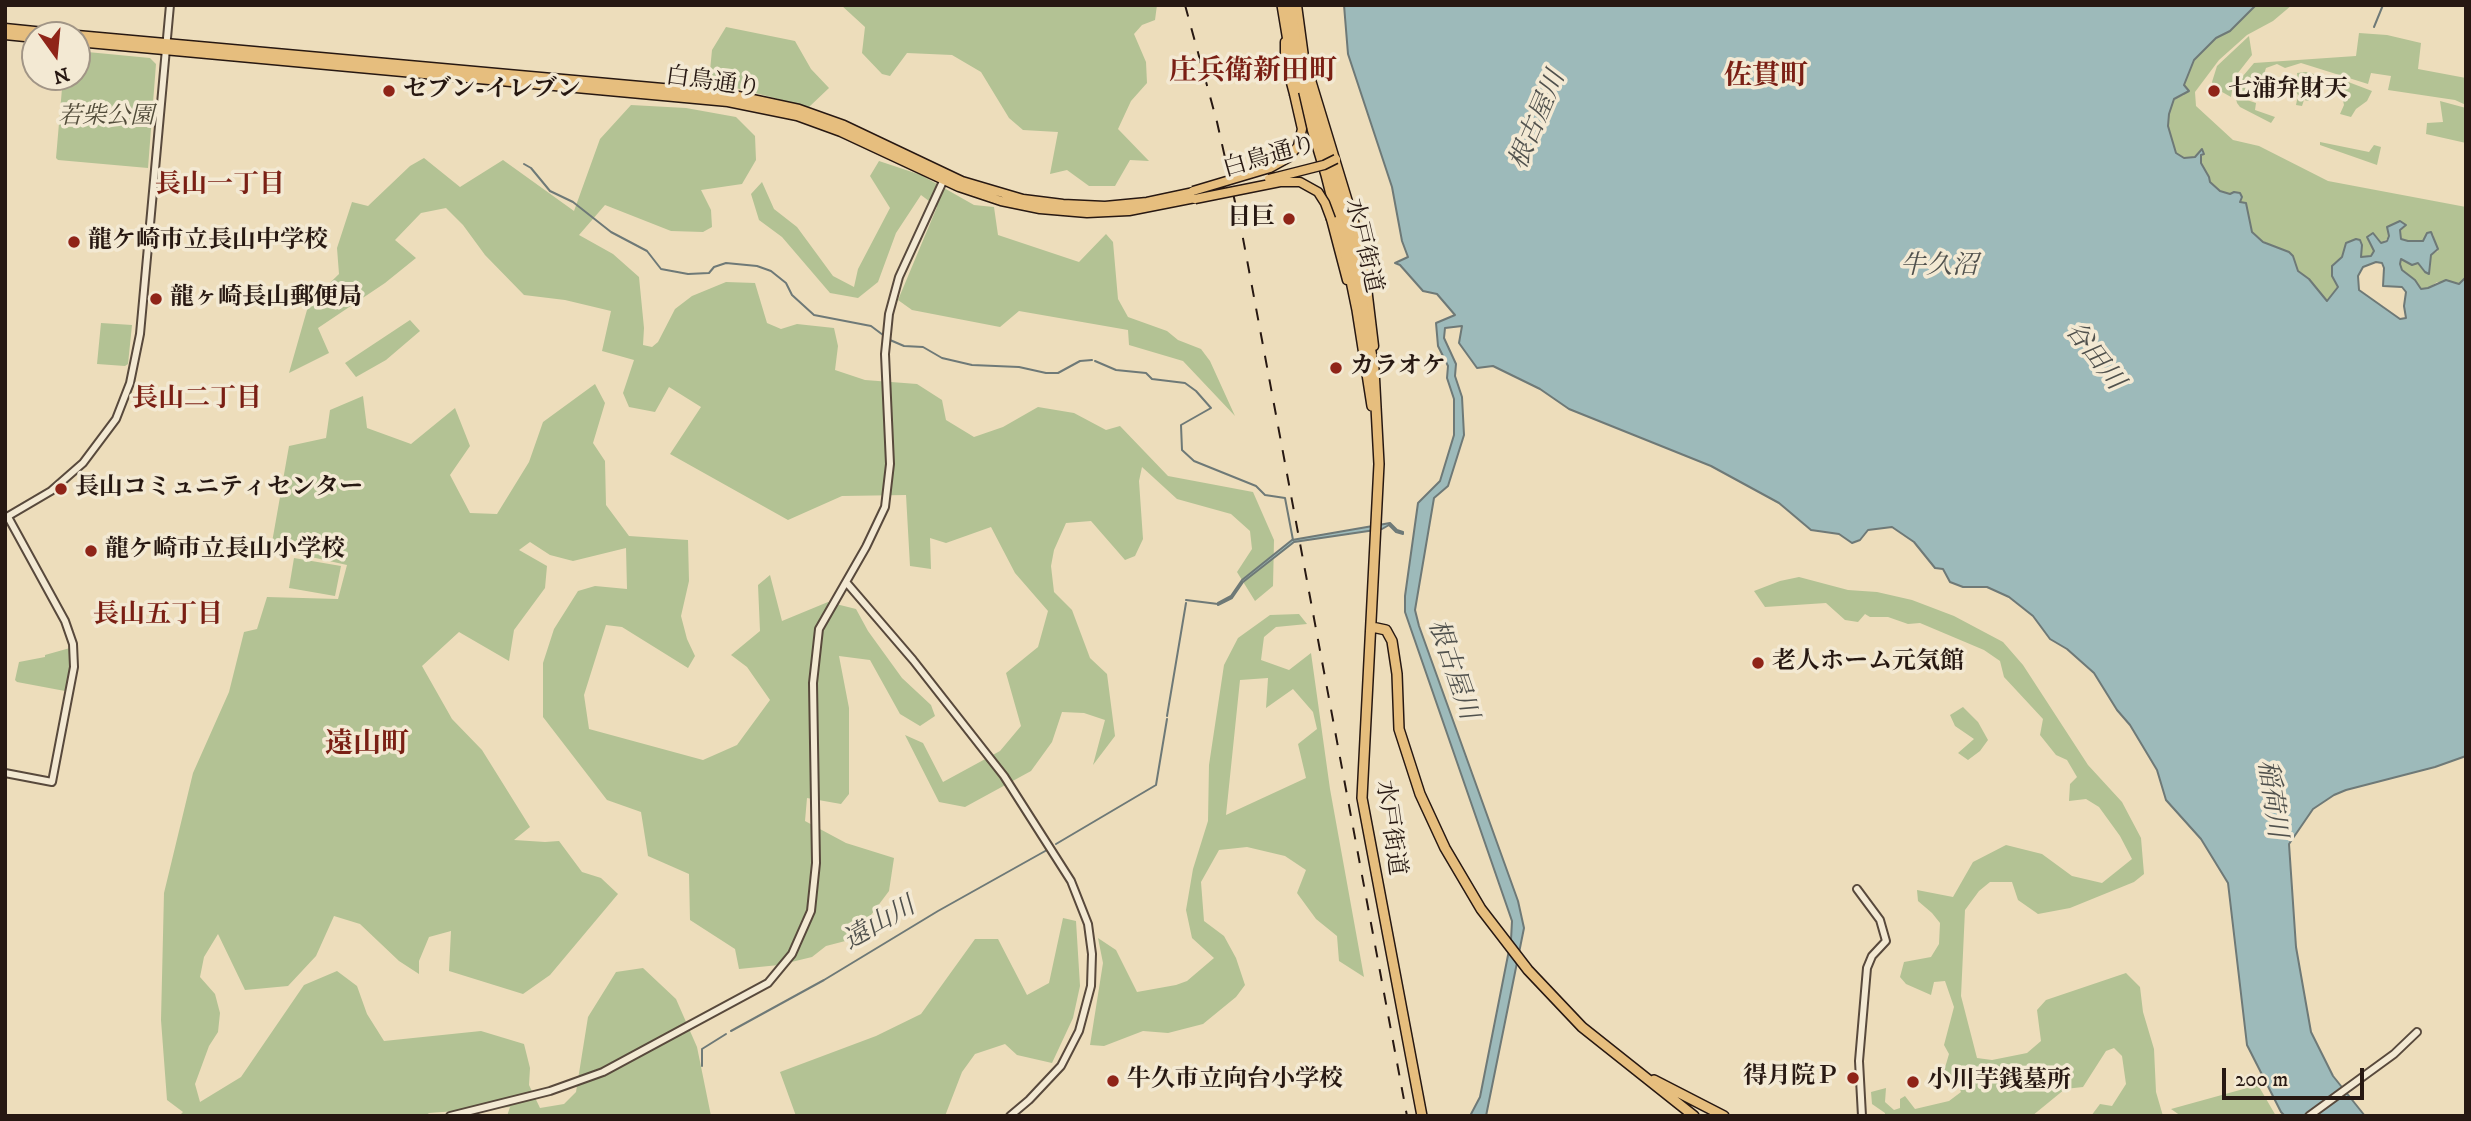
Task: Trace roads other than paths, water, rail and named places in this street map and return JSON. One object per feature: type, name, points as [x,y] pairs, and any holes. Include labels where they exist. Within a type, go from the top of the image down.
[{"type":"highway","name":"水戸街道","points":[[1291,5],[1298,59],[1337,183],[1353,248],[1374,369],[1379,464],[1362,798],[1422,1116]]},
{"type":"highway","name":"水戸街道","points":[[1282,6],[1291,59],[1326,175],[1357,310],[1375,433],[1377,499]]},
{"type":"highway","points":[[1372,627],[1386,630],[1392,641],[1397,674],[1399,729],[1414,778],[1456,869],[1507,945],[1563,1008],[1625,1062],[1694,1116]]},
{"type":"highway","points":[[1640,1073],[1724,1116]]},
{"type":"main road","points":[[1297,5],[1304,57],[1356,229],[1365,271],[1375,354],[1374,369]]},
{"type":"main road","points":[[1194,195],[1270,168],[1288,158],[1298,146],[1302,129],[1285,60],[1282,6]]},
{"type":"main road","name":"白鳥通り","points":[[91,37],[166,47],[727,102],[797,117],[841,132],[945,177],[1042,202],[1105,206],[1179,199],[1336,159]]},
{"type":"main road","name":"白鳥通り","points":[[91,44],[166,47]]},
{"type":"main road","points":[[1194,195],[1280,182],[1300,182],[1312,187],[1322,197],[1331,219],[1357,310]]},
{"type":"street","points":[[5,773],[52,782],[74,667],[73,644],[65,621],[7,518],[51,491],[83,463],[116,419],[130,383],[140,334],[170,5]]},
{"type":"street","points":[[450,1116],[550,1091],[603,1072],[768,983],[793,954],[811,911],[816,863],[813,683],[819,629],[885,507],[890,464],[885,354],[892,296],[945,177]]},
{"type":"street","points":[[846,582],[913,660],[1029,811],[1071,881],[1088,925],[1092,954],[1091,986],[1079,1031],[1061,1066],[1030,1100],[1010,1116]]},
{"type":"street","points":[[1857,889],[1880,920],[1886,941],[1872,956],[1867,968],[1859,1061],[1862,1116]]},
{"type":"street","points":[[2309,1116],[2394,1054],[2417,1032]]},
{"type":"water","name":"牛久沼","points":[[1344,5],[2256,5],[2230,31],[2216,38],[2194,60],[2184,85],[2189,91],[2174,99],[2169,114],[2168,126],[2176,153],[2184,158],[2195,157],[2202,149],[2204,154],[2201,155],[2201,163],[2210,182],[2220,191],[2240,193],[2240,202],[2246,203],[2252,232],[2263,242],[2289,252],[2298,271],[2309,279],[2327,301],[2338,287],[2332,276],[2332,266],[2342,257],[2346,243],[2360,240],[2361,257],[2371,256],[2374,251],[2367,237],[2373,233],[2381,243],[2387,241],[2387,227],[2400,221],[2406,225],[2400,230],[2401,239],[2423,241],[2427,233],[2431,232],[2438,249],[2431,255],[2429,274],[2418,263],[2412,265],[2401,259],[2402,270],[2415,280],[2421,289],[2446,280],[2459,284],[2466,277],[2466,756],[2334,795],[2313,809],[2289,844],[2296,947],[2311,1032],[2333,1076],[2365,1116],[2285,1116],[2281,1112],[2247,1045],[2228,883],[2201,839],[2166,800],[2157,770],[2094,673],[2067,649],[2050,639],[2033,616],[2009,597],[1987,587],[1963,587],[1950,582],[1943,569],[1935,568],[1914,542],[1892,527],[1868,530],[1860,540],[1852,543],[1839,534],[1811,530],[1779,503],[1711,466],[1569,409],[1540,389],[1493,366],[1477,368],[1459,343],[1462,326],[1445,328],[1444,338],[1456,364],[1455,376],[1462,397],[1464,435],[1448,486],[1434,498],[1415,610],[1518,901],[1524,928],[1486,1116],[1470,1116],[1480,1097],[1511,940],[1512,921],[1405,612],[1418,503],[1440,481],[1454,435],[1454,399],[1447,378],[1448,366],[1438,346],[1436,323],[1455,315],[1437,294],[1423,291],[1400,265],[1395,263],[1408,257],[1402,241],[1392,187],[1348,54]],"holes":[[[2376,262],[2382,263],[2383,286],[2402,287],[2406,292],[2406,318],[2400,319],[2359,290],[2358,276],[2363,267]]]},
{"type":"water","points":[[1390,523],[1403,534],[1396,532],[1389,525],[1382,529],[1294,542],[1243,582],[1232,598],[1218,605],[1231,596],[1242,580],[1292,540]]},
{"type":"waterway","points":[[2374,27],[2383,5]]},
{"type":"waterway","points":[[524,164],[531,168],[550,191],[573,202],[611,232],[647,251],[661,269],[688,274],[709,273],[714,267],[726,263],[757,266],[771,271],[786,283],[792,295],[814,315],[871,326],[883,335]]},
{"type":"waterway","points":[[890,340],[904,346],[923,347],[942,358],[972,365],[1019,367],[1046,373],[1058,373],[1080,361],[1092,360]]},
{"type":"waterway","points":[[1095,361],[1116,370],[1146,373],[1152,379],[1185,383],[1196,391],[1211,408],[1181,425],[1182,450],[1194,461],[1256,486],[1265,495],[1285,498],[1293,540]]},
{"type":"waterway","name":"遠山川","points":[[1186,600],[1218,604]]},
{"type":"waterway","name":"遠山川","points":[[1167,716],[1186,603]]},
{"type":"waterway","name":"遠山川","points":[[1056,844],[1156,785],[1167,719]]},
{"type":"waterway","name":"遠山川","points":[[731,1031],[1047,850]]},
{"type":"waterway","name":"遠山川","points":[[702,1066],[702,1049],[726,1034]]},
{"type":"railway","points":[[1185,5],[1217,122],[1242,233],[1407,1116]]},
{"type":"place","name":"セブン-イレブン","points":[[389,91]]},
{"type":"place","name":"七浦弁財天","points":[[2214,91]]},
{"type":"place","name":"日巨","points":[[1289,219]]},
{"type":"place","name":"龍ケ崎市立長山中学校","points":[[74,242]]},
{"type":"place","name":"龍ヶ崎長山郵便局","points":[[156,299]]},
{"type":"place","name":"カラオケ","points":[[1336,368]]},
{"type":"place","name":"長山コミュニティセンター","points":[[61,489]]},
{"type":"place","name":"龍ケ崎市立長山小学校","points":[[91,551]]},
{"type":"place","name":"老人ホーム元気館","points":[[1758,663]]},
{"type":"place","name":"得月院Ｐ","points":[[1853,1078]]},
{"type":"place","name":"牛久市立向台小学校","points":[[1113,1081]]},
{"type":"place","name":"小川芋銭墓所","points":[[1913,1082]]},
{"type":"district","name":"庄兵衛新田町","points":[[1253,73]]},
{"type":"district","name":"佐貫町","points":[[1766,78]]},
{"type":"district","name":"長山一丁目","points":[[220,187]]},
{"type":"district","name":"長山二丁目","points":[[197,401]]},
{"type":"district","name":"長山五丁目","points":[[158,617]]},
{"type":"district","name":"遠山町","points":[[367,746]]},
{"type":"park label","name":"若柴公園","points":[[106,118]]},
{"type":"water label","name":"根古屋川","points":[[1539,121]]},
{"type":"water label","name":"谷田川","points":[[2093,357]]},
{"type":"water label","name":"根古屋川","points":[[1451,670]]},
{"type":"water label","name":"稲荷川","points":[[2270,799]]}]
